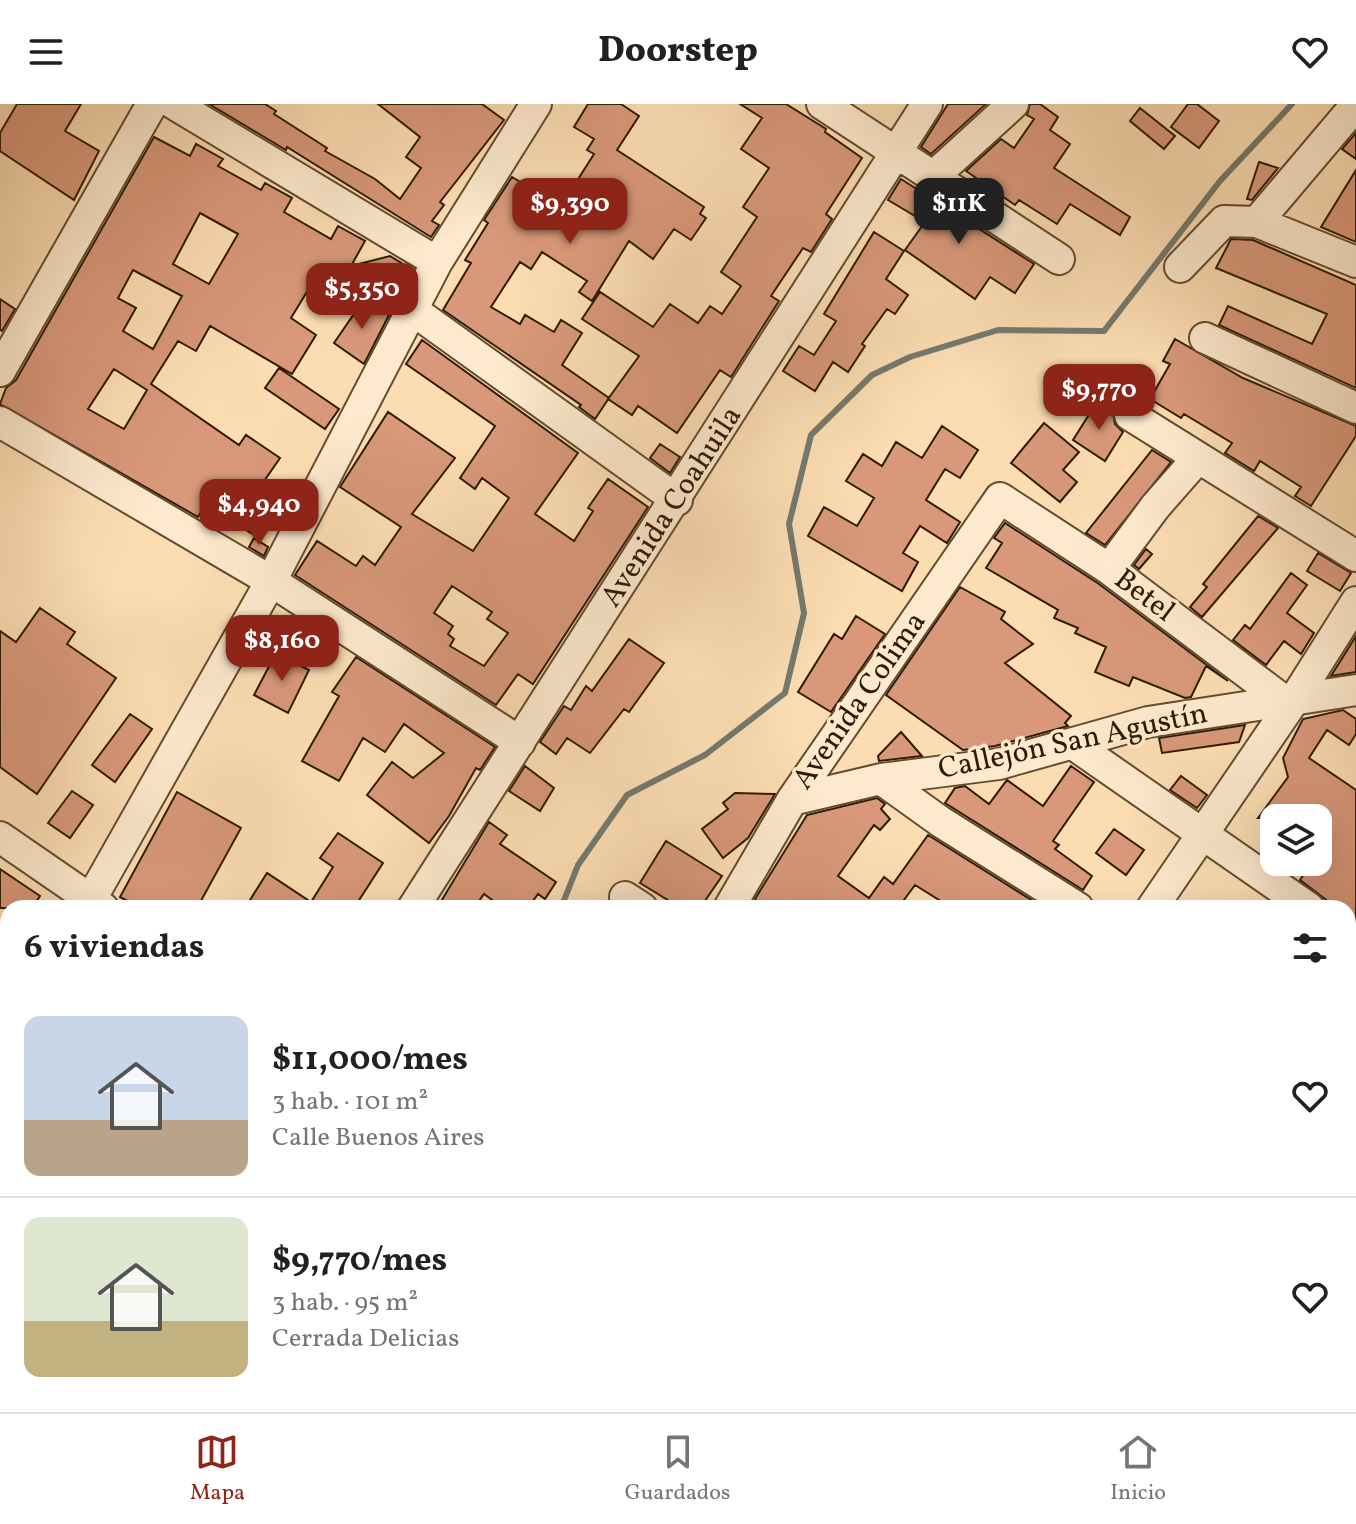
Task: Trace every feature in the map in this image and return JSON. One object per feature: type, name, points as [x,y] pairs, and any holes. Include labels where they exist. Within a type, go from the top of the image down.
[{"type":"street","points":[[0,371],[152,104]]},
{"type":"street","points":[[174,104],[437,262]]},
{"type":"street","points":[[96,900],[271,581],[437,262],[536,104]]},
{"type":"street","points":[[822,104],[1059,259]]},
{"type":"street","name":"Avenida Coahuila","points":[[418,900],[677,500],[927,104]]},
{"type":"street","points":[[934,176],[1013,104]]},
{"type":"street","points":[[1257,222],[1356,105]]},
{"type":"street","points":[[1180,267],[1224,221],[1257,222],[1356,262]]},
{"type":"street","points":[[414,311],[677,500]]},
{"type":"street","points":[[1205,338],[1356,408]]},
{"type":"street","points":[[1130,415],[1356,556]]},
{"type":"street","points":[[0,422],[271,581],[520,742]]},
{"type":"street","points":[[1109,569],[1155,507],[1197,459]]},
{"type":"street","name":"Betel","points":[[1000,498],[1109,569],[1289,700]]},
{"type":"street","name":"Avenida Colima","points":[[734,900],[792,800],[1000,498]]},
{"type":"street","points":[[1157,900],[1356,602]]},
{"type":"street","name":"Callejón San Agustín","points":[[792,800],[881,779],[999,764],[1148,722],[1356,690]]},
{"type":"street","points":[[1073,744],[1298,900]]},
{"type":"street","points":[[881,779],[941,822],[1065,900]]},
{"type":"street","points":[[0,837],[86,900]]},
{"type":"building","points":[[17,104],[81,104],[65,131],[99,151],[74,200],[0,151],[0,133]]},
{"type":"building","points":[[209,104],[265,104],[276,111],[274,114],[327,148],[325,151],[375,179],[400,199],[421,168],[406,157],[420,137],[378,104],[482,104],[504,120],[440,202],[444,205],[432,221],[439,225],[431,237],[287,147],[286,150]]},
{"type":"building","points":[[588,104],[621,104],[639,116],[617,150],[704,207],[700,214],[706,218],[691,240],[674,229],[653,259],[629,241],[592,301],[579,292],[587,281],[542,252],[531,269],[520,262],[491,307],[520,324],[525,315],[554,332],[561,320],[582,333],[562,365],[609,398],[595,419],[579,407],[581,405],[443,310],[471,263],[465,260],[488,223],[484,220],[512,177],[561,206],[594,154],[587,150],[594,139],[574,127]]},
{"type":"building","points":[[740,104],[786,104],[826,129],[825,132],[862,158],[826,214],[832,219],[811,252],[803,248],[771,296],[779,301],[731,377],[720,370],[677,433],[638,406],[632,415],[608,399],[639,356],[582,319],[600,292],[653,327],[670,304],[698,323],[710,306],[722,314],[741,286],[721,272],[757,217],[743,207],[769,168],[741,149],[762,118]]},
{"type":"building","points":[[948,104],[986,104],[931,154],[921,147]]},
{"type":"building","points":[[1030,104],[1040,104],[1058,117],[1050,130],[1070,144],[1054,168],[1130,217],[1120,235],[1070,204],[1057,224],[1019,200],[1015,205],[966,171],[1001,139],[1014,148],[1034,119],[1027,115]]},
{"type":"building","points":[[1188,104],[1197,104],[1219,121],[1199,148],[1171,127]]},
{"type":"building","points":[[1140,108],[1175,136],[1164,149],[1130,121]]},
{"type":"building","points":[[1356,133],[1356,159],[1342,149]]},
{"type":"building","points":[[154,137],[190,156],[196,144],[223,159],[218,166],[261,190],[265,183],[292,198],[284,212],[331,239],[338,226],[365,241],[351,266],[390,256],[413,270],[400,294],[380,282],[370,297],[361,277],[343,267],[334,281],[319,272],[291,318],[316,335],[292,374],[210,326],[196,351],[178,341],[151,384],[239,445],[246,435],[280,458],[260,487],[280,500],[257,537],[206,504],[198,517],[0,404],[6,388],[16,380]],"holes":[[[200,213],[238,234],[209,284],[173,264]],[[133,270],[182,296],[153,349],[123,331],[136,308],[118,298]],[[114,369],[147,390],[124,429],[88,409]]]},
{"type":"building","points":[[1259,162],[1278,168],[1252,200],[1247,199]]},
{"type":"building","points":[[1356,170],[1356,242],[1321,227]]},
{"type":"building","points":[[901,179],[1034,264],[1015,293],[990,277],[975,299],[905,250],[925,222],[888,200]]},
{"type":"building","points":[[874,232],[904,251],[886,279],[908,295],[895,314],[887,309],[862,344],[865,346],[848,372],[833,362],[815,391],[783,371],[799,346],[814,355],[836,321],[824,314]]},
{"type":"building","points":[[1231,239],[1253,240],[1356,285],[1356,388],[1219,325],[1228,306],[1312,344],[1327,314],[1216,268]]},
{"type":"building","points":[[365,298],[389,315],[364,364],[334,343]]},
{"type":"building","points":[[0,299],[15,309],[2,331],[0,330]]},
{"type":"building","points":[[1175,339],[1243,378],[1356,426],[1356,436],[1311,506],[1295,496],[1301,487],[1260,461],[1254,471],[1225,453],[1232,443],[1184,414],[1181,418],[1150,399],[1170,364],[1163,361]]},
{"type":"building","points":[[422,340],[578,453],[535,514],[574,541],[593,511],[588,508],[608,479],[648,507],[533,684],[518,674],[496,705],[295,575],[317,541],[356,566],[363,556],[375,565],[401,527],[340,487],[388,412],[455,458],[412,514],[473,551],[509,498],[482,478],[475,489],[460,478],[495,426],[406,364]],"holes":[[[452,586],[492,612],[487,619],[508,633],[484,666],[450,646],[454,639],[448,634],[453,626],[434,613]]]},
{"type":"building","points":[[279,368],[339,409],[325,429],[265,388]]},
{"type":"building","points":[[1097,402],[1113,412],[1115,424],[1123,432],[1105,461],[1073,440]]},
{"type":"building","points":[[1044,423],[1079,452],[1063,470],[1077,482],[1060,502],[1011,463]]},
{"type":"building","points":[[942,426],[978,450],[960,478],[945,469],[926,500],[960,522],[947,543],[920,526],[903,553],[918,562],[902,591],[808,536],[824,507],[857,526],[874,498],[846,481],[863,454],[882,466],[896,442],[922,458]]},
{"type":"building","points":[[660,444],[680,457],[670,473],[650,458]]},
{"type":"building","points":[[1152,450],[1171,462],[1105,545],[1086,533]]},
{"type":"building","points":[[1258,516],[1278,528],[1202,617],[1190,607],[1207,587],[1203,584]]},
{"type":"building","points":[[1005,523],[1099,584],[1228,681],[1206,666],[1191,697],[1185,698],[1133,677],[1129,686],[1095,672],[1106,647],[1075,633],[1078,628],[1054,618],[1058,610],[986,568],[1002,543],[994,538]]},
{"type":"building","points":[[254,538],[268,547],[264,556],[249,547]]},
{"type":"building","points":[[1146,549],[1152,554],[1139,569],[1134,565]]},
{"type":"building","points":[[1318,553],[1351,573],[1340,591],[1307,571]]},
{"type":"building","points":[[1291,573],[1307,585],[1287,613],[1314,633],[1301,654],[1284,641],[1266,665],[1233,640],[1245,625],[1250,629]]},
{"type":"building","points":[[960,587],[1005,612],[1001,619],[1033,644],[1005,663],[1071,716],[1065,723],[1068,726],[995,746],[963,750],[886,695]]},
{"type":"building","points":[[40,608],[75,632],[67,644],[116,678],[37,794],[0,767],[0,631],[16,642]]},
{"type":"building","points":[[856,616],[885,634],[831,712],[798,692],[834,634],[842,639]]},
{"type":"building","points":[[1356,636],[1356,672],[1331,676]]},
{"type":"building","points":[[629,639],[664,663],[629,712],[624,709],[590,753],[567,738],[556,754],[540,742],[564,706],[571,710],[586,686],[592,691]]},
{"type":"building","points":[[276,653],[309,670],[288,713],[254,695]]},
{"type":"building","points":[[356,657],[495,747],[480,770],[476,768],[449,816],[429,843],[367,795],[392,762],[413,778],[444,753],[404,724],[385,752],[363,738],[339,781],[302,761],[339,696],[332,692]]},
{"type":"building","points":[[1343,710],[1356,719],[1356,734],[1349,745],[1327,730],[1309,758],[1356,790],[1356,900],[1326,900],[1300,880],[1303,876],[1332,876],[1332,804],[1268,804],[1288,777],[1283,758],[1303,719]]},
{"type":"building","points":[[130,714],[152,729],[115,782],[92,765]]},
{"type":"building","points":[[1245,725],[1239,742],[1162,753],[1159,738]]},
{"type":"building","points":[[901,732],[922,756],[879,761],[878,756]]},
{"type":"building","points":[[525,766],[554,788],[540,811],[509,791]]},
{"type":"building","points":[[1071,766],[1094,782],[1053,841],[1059,845],[1055,849],[1092,876],[1083,890],[945,803],[955,788],[965,786],[989,804],[1007,780],[1043,806]]},
{"type":"building","points":[[1181,776],[1207,795],[1197,808],[1170,790]]},
{"type":"building","points":[[72,791],[93,805],[70,838],[48,823]]},
{"type":"building","points":[[177,792],[241,828],[201,900],[125,900],[120,897]]},
{"type":"building","points":[[735,793],[775,794],[748,838],[723,858],[702,829],[728,809],[723,803]]},
{"type":"building","points":[[877,798],[885,804],[881,809],[890,819],[880,830],[874,825],[838,876],[869,898],[884,877],[893,884],[928,835],[1031,900],[939,900],[915,885],[904,900],[756,900],[807,815]]},
{"type":"building","points":[[489,822],[507,835],[500,844],[556,882],[545,899],[538,894],[534,900],[492,900],[484,894],[480,900],[442,900]]},
{"type":"building","points":[[1114,829],[1144,850],[1126,875],[1096,853]]},
{"type":"building","points":[[338,833],[383,863],[359,900],[312,900],[333,867],[320,858]]},
{"type":"building","points":[[666,841],[722,876],[706,900],[668,900],[640,883]]},
{"type":"building","points":[[0,869],[40,896],[37,900],[0,900]]},
{"type":"building","points":[[267,873],[308,900],[250,900]]},
{"type":"waterway","points":[[564,900],[578,865],[627,795],[705,755],[785,693],[804,613],[789,524],[811,435],[872,375],[910,357],[998,330],[1104,331],[1220,181],[1292,104]]}]
